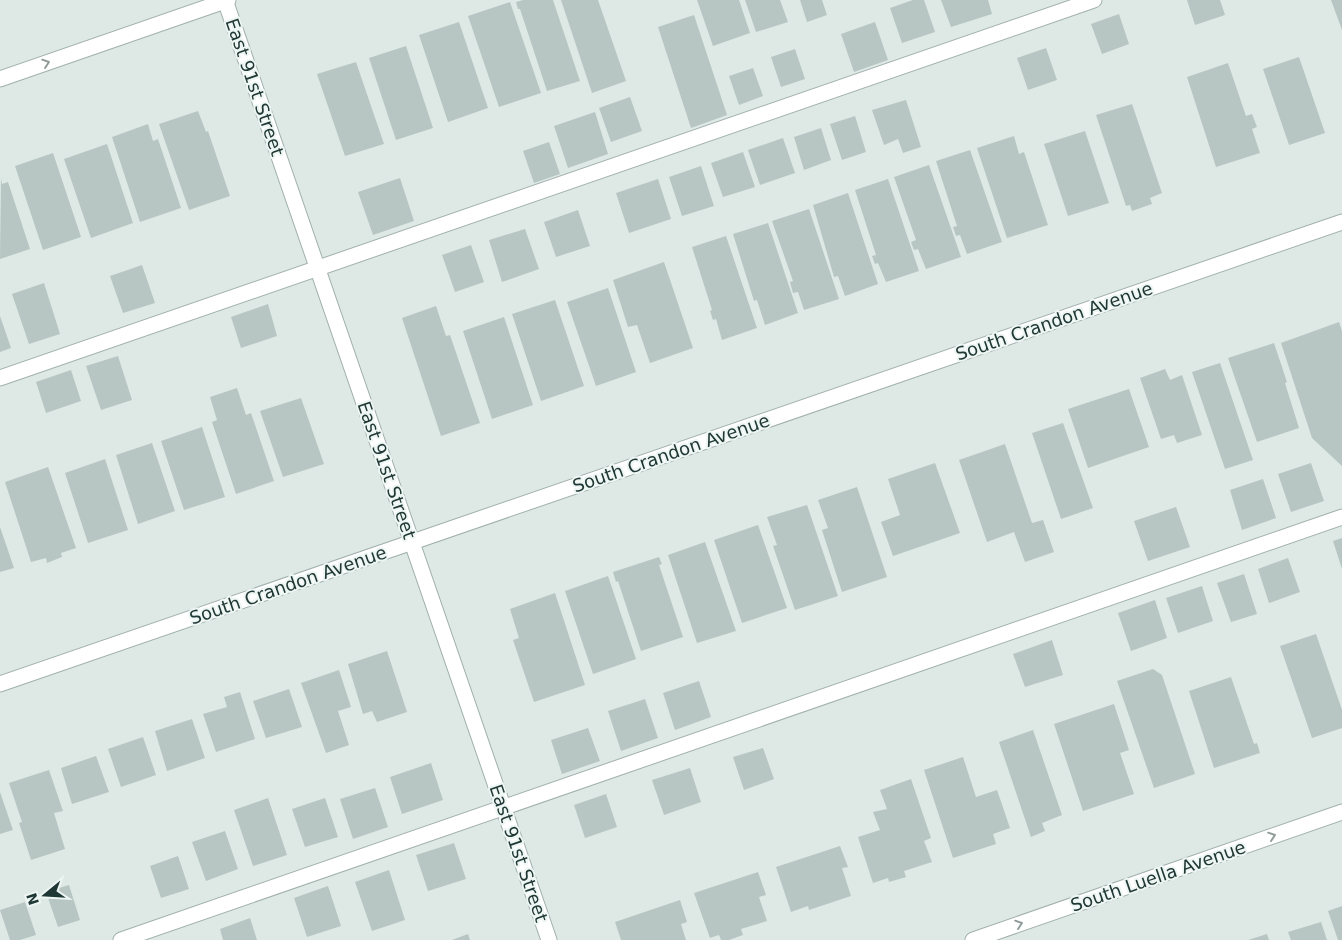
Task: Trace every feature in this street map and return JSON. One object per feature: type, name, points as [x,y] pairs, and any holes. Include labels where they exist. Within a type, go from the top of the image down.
[{"type":"street","points":[[0,79],[226,0]]},
{"type":"street","name":"East 91st Street","points":[[226,0],[549,940]]},
{"type":"street","points":[[0,378],[1094,0]]},
{"type":"street","name":"South Crandon Avenue","points":[[0,684],[1342,222]]},
{"type":"street","points":[[121,940],[1342,517]]},
{"type":"street","name":"South Luella Avenue","points":[[973,940],[1342,812]]},
{"type":"building","points":[[523,0],[553,0],[580,81],[547,91],[516,2]]},
{"type":"building","points":[[561,0],[598,0],[626,81],[592,93]]},
{"type":"building","points":[[697,0],[739,0],[750,33],[713,46]]},
{"type":"building","points":[[745,0],[780,0],[788,22],[756,32]]},
{"type":"building","points":[[800,0],[822,0],[827,15],[807,22]]},
{"type":"building","points":[[913,0],[924,0],[935,32],[902,43],[890,8]]},
{"type":"building","points":[[941,0],[988,0],[992,14],[951,27]]},
{"type":"building","points":[[1187,0],[1220,0],[1225,15],[1195,25]]},
{"type":"building","points":[[1331,0],[1342,0],[1342,30]]},
{"type":"building","points":[[510,2],[541,93],[499,107],[468,16]]},
{"type":"building","points":[[1119,14],[1129,44],[1102,54],[1091,24]]},
{"type":"building","points":[[694,15],[727,115],[691,128],[658,27]]},
{"type":"building","points":[[459,22],[488,108],[448,122],[419,35]]},
{"type":"building","points":[[875,22],[888,60],[854,72],[841,34]]},
{"type":"building","points":[[406,46],[433,128],[396,140],[369,58]]},
{"type":"building","points":[[1046,48],[1057,80],[1028,90],[1017,58]]},
{"type":"building","points":[[795,49],[805,79],[781,87],[771,57]]},
{"type":"building","points":[[1299,57],[1325,133],[1289,145],[1263,69]]},
{"type":"building","points":[[356,62],[384,144],[345,156],[317,74]]},
{"type":"building","points":[[1228,63],[1246,116],[1252,114],[1257,127],[1252,129],[1260,153],[1216,167],[1187,77]]},
{"type":"building","points":[[753,68],[763,96],[739,105],[729,76]]},
{"type":"building","points":[[630,97],[642,131],[611,142],[599,108]]},
{"type":"building","points":[[906,100],[921,147],[903,153],[898,139],[884,145],[872,110]]},
{"type":"building","points":[[1132,104],[1162,193],[1150,198],[1152,204],[1132,211],[1130,205],[1126,206],[1096,115]]},
{"type":"building","points":[[198,111],[206,132],[208,131],[230,196],[189,210],[159,124]]},
{"type":"building","points":[[595,112],[608,154],[568,168],[554,126]]},
{"type":"building","points":[[855,116],[866,152],[842,160],[830,124]]},
{"type":"building","points":[[148,124],[153,141],[158,139],[181,208],[140,222],[112,137]]},
{"type":"building","points":[[821,128],[831,160],[804,170],[794,137]]},
{"type":"building","points":[[1085,131],[1109,203],[1068,216],[1044,144]]},
{"type":"building","points":[[1014,136],[1019,154],[1024,152],[1048,225],[1007,238],[977,148]]},
{"type":"building","points":[[783,138],[795,173],[760,185],[748,150]]},
{"type":"building","points":[[549,142],[560,174],[534,183],[523,151]]},
{"type":"building","points":[[107,144],[133,223],[91,238],[64,159]]},
{"type":"building","points":[[970,150],[1002,242],[967,254],[960,235],[956,236],[953,227],[957,226],[936,161]]},
{"type":"building","points":[[743,152],[755,187],[723,197],[711,163]]},
{"type":"building","points":[[53,153],[81,237],[43,250],[15,166]]},
{"type":"building","points":[[929,165],[961,257],[926,269],[918,249],[914,250],[911,242],[916,240],[894,177]]},
{"type":"building","points":[[701,166],[714,206],[682,216],[669,177]]},
{"type":"building","points":[[1,178],[2,184],[8,182],[30,249],[0,259]]},
{"type":"building","points":[[400,178],[414,221],[373,235],[358,192]]},
{"type":"building","points":[[658,179],[671,219],[629,233],[616,193]]},
{"type":"building","points":[[888,179],[919,271],[886,282],[878,263],[875,264],[872,256],[876,255],[855,190]]},
{"type":"building","points":[[848,193],[878,284],[845,296],[838,276],[834,277],[813,205]]},
{"type":"building","points":[[809,209],[839,299],[804,310],[798,292],[793,293],[790,282],[793,281],[772,221]]},
{"type":"building","points":[[578,210],[590,246],[556,257],[544,222]]},
{"type":"building","points":[[768,223],[798,313],[765,325],[757,300],[754,301],[733,234]]},
{"type":"building","points":[[525,229],[539,269],[502,282],[489,240]]},
{"type":"building","points":[[726,236],[757,328],[722,340],[716,319],[713,320],[710,311],[712,310],[692,247]]},
{"type":"building","points":[[471,245],[484,282],[455,292],[442,255]]},
{"type":"building","points":[[664,262],[693,348],[650,363],[637,325],[628,327],[613,280]]},
{"type":"building","points":[[142,265],[155,303],[123,313],[110,276]]},
{"type":"building","points":[[44,283],[60,334],[29,344],[12,294]]},
{"type":"building","points":[[608,288],[636,372],[596,386],[567,302]]},
{"type":"building","points":[[555,300],[584,386],[541,401],[512,314]]},
{"type":"building","points":[[268,304],[277,336],[241,348],[231,317]]},
{"type":"building","points":[[436,306],[446,336],[450,335],[480,423],[441,436],[402,318]]},
{"type":"building","points":[[0,316],[11,348],[0,352]]},
{"type":"building","points":[[504,317],[533,405],[492,419],[463,331]]},
{"type":"building","points":[[1339,322],[1342,331],[1342,466],[1312,438],[1281,343]]},
{"type":"building","points":[[1274,343],[1299,428],[1257,442],[1228,358]]},
{"type":"building","points":[[118,356],[132,400],[101,410],[86,366]]},
{"type":"building","points":[[1220,363],[1253,460],[1225,469],[1192,372]]},
{"type":"building","points":[[1165,369],[1170,380],[1182,375],[1202,435],[1177,443],[1174,435],[1161,439],[1140,378]]},
{"type":"building","points":[[71,370],[81,401],[46,413],[36,382]]},
{"type":"building","points":[[237,388],[246,415],[251,413],[274,481],[236,494],[212,422],[217,420],[210,397]]},
{"type":"building","points":[[1129,389],[1149,447],[1088,468],[1068,409]]},
{"type":"building","points":[[301,398],[324,464],[283,477],[260,411]]},
{"type":"building","points":[[1063,423],[1093,508],[1061,519],[1032,433]]},
{"type":"building","points":[[202,427],[225,497],[184,510],[161,441]]},
{"type":"building","points":[[152,443],[175,511],[138,524],[116,455]]},
{"type":"building","points":[[1005,444],[1032,523],[1043,520],[1054,552],[1025,562],[1014,532],[987,542],[959,460]]},
{"type":"building","points":[[105,459],[128,530],[88,543],[65,473]]},
{"type":"building","points":[[935,463],[960,533],[893,556],[881,522],[900,515],[888,479]]},
{"type":"building","points":[[1311,463],[1324,501],[1291,512],[1278,474]]},
{"type":"building","points":[[48,467],[76,548],[61,553],[62,557],[47,563],[46,558],[31,562],[5,482]]},
{"type":"building","points":[[1263,479],[1276,518],[1242,530],[1230,490]]},
{"type":"building","points":[[857,487],[887,577],[842,592],[822,530],[828,528],[818,500]]},
{"type":"building","points":[[807,505],[838,596],[795,610],[773,546],[777,545],[767,517]]},
{"type":"building","points":[[1176,507],[1190,547],[1148,561],[1134,521]]},
{"type":"building","points":[[758,525],[787,608],[742,623],[714,540]]},
{"type":"building","points":[[0,527],[14,568],[0,572]]},
{"type":"building","points":[[1342,538],[1342,569],[1333,541]]},
{"type":"building","points":[[705,542],[736,631],[697,643],[668,555]]},
{"type":"building","points":[[659,557],[662,564],[659,565],[683,637],[641,651],[618,581],[616,582],[613,572]]},
{"type":"building","points":[[1288,558],[1300,592],[1269,603],[1258,569]]},
{"type":"building","points":[[1244,574],[1257,614],[1231,622],[1217,583]]},
{"type":"building","points":[[608,576],[636,659],[593,674],[565,591]]},
{"type":"building","points":[[1202,586],[1213,621],[1178,633],[1166,598]]},
{"type":"building","points":[[555,593],[585,685],[534,702],[513,640],[519,638],[510,609]]},
{"type":"building","points":[[1155,600],[1167,638],[1131,651],[1118,613]]},
{"type":"building","points":[[1316,634],[1342,710],[1342,728],[1312,738],[1280,646]]},
{"type":"building","points":[[1052,640],[1063,675],[1025,687],[1013,654]]},
{"type":"building","points":[[387,651],[407,712],[377,722],[372,711],[363,714],[348,664]]},
{"type":"building","points":[[1153,669],[1162,675],[1195,774],[1154,788],[1117,681]]},
{"type":"building","points":[[339,670],[351,707],[338,711],[349,745],[326,753],[301,683]]},
{"type":"building","points":[[1231,677],[1254,744],[1257,743],[1260,753],[1214,768],[1189,691]]},
{"type":"building","points":[[699,681],[711,717],[675,730],[663,693]]},
{"type":"building","points":[[289,689],[302,727],[266,738],[253,701]]},
{"type":"building","points":[[240,692],[255,739],[216,752],[203,714],[227,707],[224,697]]},
{"type":"building","points":[[645,699],[658,738],[621,751],[608,711]]},
{"type":"building","points":[[1114,704],[1129,750],[1120,753],[1134,794],[1083,811],[1054,724]]},
{"type":"building","points":[[192,719],[205,758],[167,771],[155,731]]},
{"type":"building","points":[[588,728],[600,761],[562,774],[551,740]]},
{"type":"building","points":[[1033,730],[1062,815],[1042,823],[1045,831],[1031,837],[999,742]]},
{"type":"building","points":[[143,737],[156,775],[121,787],[108,749]]},
{"type":"building","points":[[763,748],[774,779],[744,790],[733,757]]},
{"type":"building","points":[[96,756],[109,792],[72,804],[61,768]]},
{"type":"building","points":[[963,757],[976,797],[997,790],[1010,828],[993,834],[996,844],[953,858],[924,770]]},
{"type":"building","points":[[431,763],[443,800],[402,814],[390,777]]},
{"type":"building","points":[[690,768],[701,802],[664,815],[652,780]]},
{"type":"building","points":[[49,770],[63,811],[54,813],[65,849],[31,860],[19,823],[22,822],[9,783]]},
{"type":"building","points":[[911,779],[931,838],[924,841],[932,862],[904,871],[906,877],[889,882],[888,878],[873,883],[858,837],[880,830],[873,812],[887,809],[880,790]]},
{"type":"building","points":[[375,788],[388,827],[353,839],[340,799]]},
{"type":"building","points":[[0,792],[13,830],[0,834]]},
{"type":"building","points":[[606,794],[617,827],[585,838],[574,805]]},
{"type":"building","points":[[268,798],[287,855],[253,866],[234,810]]},
{"type":"building","points":[[325,798],[338,837],[305,847],[292,809]]},
{"type":"building","points":[[225,831],[238,869],[206,881],[192,842]]},
{"type":"building","points":[[454,843],[466,879],[428,891],[416,855]]},
{"type":"building","points":[[840,846],[848,867],[842,868],[851,896],[809,910],[808,906],[791,912],[776,867]]},
{"type":"building","points":[[178,856],[189,889],[161,898],[150,866]]},
{"type":"building","points":[[389,870],[405,920],[372,931],[355,882]]},
{"type":"building","points":[[758,872],[766,895],[759,897],[767,921],[741,929],[743,935],[729,940],[721,940],[719,935],[710,938],[694,893]]},
{"type":"building","points":[[69,885],[80,920],[58,927],[46,892]]},
{"type":"building","points":[[328,886],[341,926],[307,937],[294,898]]},
{"type":"building","points":[[680,900],[687,922],[681,924],[686,940],[621,940],[615,922]]},
{"type":"building","points":[[25,902],[36,935],[20,940],[10,940],[0,910]]},
{"type":"building","points":[[1342,906],[1342,940],[1338,940],[1328,911]]},
{"type":"building","points":[[250,918],[257,940],[223,940],[220,929]]},
{"type":"building","points":[[1321,922],[1327,940],[1291,940],[1288,932]]},
{"type":"building","points":[[468,934],[470,940],[452,940]]},
{"type":"building","points":[[1267,934],[1269,940],[1248,940]]}]
